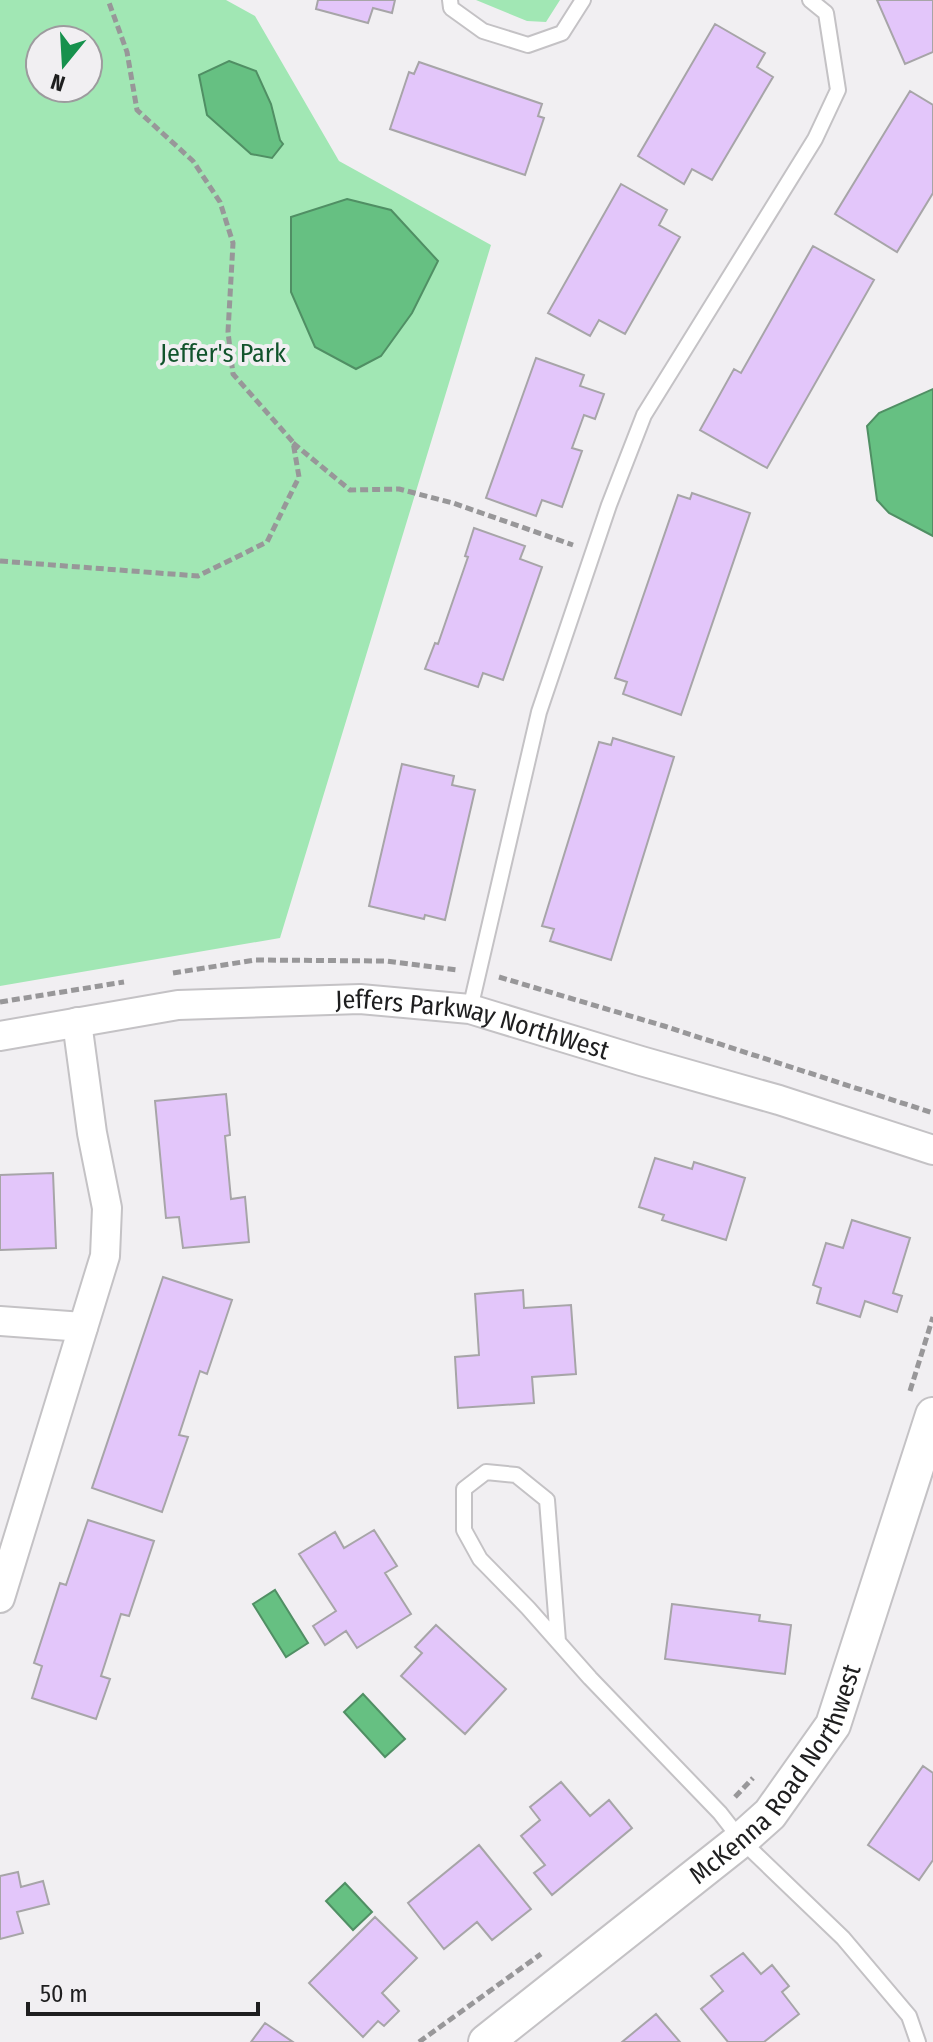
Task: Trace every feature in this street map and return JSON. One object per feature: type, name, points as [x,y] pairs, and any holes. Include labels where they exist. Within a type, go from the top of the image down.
[{"type":"street","name":"Jeffers Parkway NorthWest","points":[[0,1036],[178,1005],[360,999],[470,1009],[779,1100],[933,1150]]},
{"type":"street","points":[[0,1598],[105,1256],[107,1208],[92,1133],[77,1022]]},
{"type":"street","points":[[0,1321],[83,1327]]},
{"type":"street","name":"McKenna Road Northwest","points":[[486,2042],[770,1814],[833,1725],[920,1410]]},
{"type":"lane","points":[[450,0],[451,8],[483,31],[528,45],[562,33],[583,0]]},
{"type":"lane","points":[[470,1009],[539,712],[593,552],[644,415],[815,139],[838,90],[826,13],[810,0]]},
{"type":"lane","points":[[558,1641],[547,1500],[516,1475],[486,1472],[464,1489],[464,1530],[480,1559],[720,1813],[741,1840],[843,1938],[909,2016],[918,2042]]},
{"type":"path","points":[[108,0],[127,52],[137,110],[193,161],[220,202],[233,243],[228,332],[233,374],[293,442],[350,490],[399,489],[453,503],[593,552]]},
{"type":"path","points":[[0,561],[198,576],[267,542],[299,477],[293,442]]},
{"type":"path","points":[[920,1410],[933,1317]]},
{"type":"path","points":[[720,1813],[757,1774]]},
{"type":"path","points":[[419,2042],[547,1949]]},
{"type":"green space","name":"Jeffer's Park","points":[[0,0],[226,0],[255,16],[339,161],[491,245],[280,938],[0,986]]},
{"type":"green space","points":[[476,0],[560,0],[546,22],[527,21]]},
{"type":"shaded area","points":[[229,61],[256,71],[271,104],[283,144],[272,158],[251,154],[207,115],[199,75]]},
{"type":"shaded area","points":[[347,199],[391,210],[438,261],[412,313],[381,356],[356,369],[315,347],[291,292],[291,217]]},
{"type":"shaded area","points":[[933,389],[933,536],[889,513],[877,500],[867,426],[879,413]]},
{"type":"shaded area","points":[[275,1590],[308,1643],[286,1657],[253,1604]]},
{"type":"shaded area","points":[[363,1694],[405,1739],[385,1757],[344,1712]]},
{"type":"shaded area","points":[[345,1883],[372,1912],[353,1930],[326,1901]]},
{"type":"building","points":[[318,0],[395,0],[392,13],[373,8],[368,23],[316,9]]},
{"type":"building","points":[[877,0],[933,0],[933,52],[905,64]]},
{"type":"building","points":[[715,24],[765,53],[757,67],[773,77],[712,180],[692,169],[684,184],[638,156]]},
{"type":"building","points":[[419,62],[542,104],[538,116],[544,118],[525,175],[390,129],[409,72],[414,74]]},
{"type":"building","points":[[910,91],[933,105],[933,193],[897,252],[835,214]]},
{"type":"building","points":[[621,184],[667,210],[659,225],[680,237],[625,334],[599,320],[590,336],[548,313]]},
{"type":"building","points":[[813,246],[874,280],[767,468],[700,430],[734,369],[741,373]]},
{"type":"building","points":[[536,358],[584,375],[580,386],[604,394],[595,419],[584,415],[572,448],[582,451],[562,507],[542,500],[536,516],[486,498]]},
{"type":"building","points":[[692,493],[750,513],[681,715],[623,694],[627,682],[615,678],[678,495],[690,499]]},
{"type":"building","points":[[474,528],[525,546],[520,559],[542,567],[503,680],[483,673],[478,687],[425,669],[435,643],[438,644],[468,557],[465,556]]},
{"type":"building","points":[[613,738],[674,757],[611,960],[550,941],[554,929],[542,926],[599,742],[611,745]]},
{"type":"building","points":[[402,764],[454,776],[452,785],[475,790],[445,920],[425,915],[424,919],[369,906]]},
{"type":"building","points":[[226,1094],[230,1135],[225,1136],[231,1199],[245,1197],[249,1242],[183,1248],[179,1217],[166,1218],[155,1101]]},
{"type":"building","points":[[655,1158],[692,1169],[694,1162],[745,1178],[726,1240],[662,1220],[664,1215],[639,1207]]},
{"type":"building","points":[[53,1173],[56,1248],[0,1250],[0,1175]]},
{"type":"building","points":[[852,1220],[910,1238],[893,1293],[902,1296],[897,1312],[865,1301],[860,1317],[817,1303],[821,1288],[813,1285],[826,1243],[843,1248]]},
{"type":"building","points":[[163,1277],[232,1300],[207,1374],[200,1371],[179,1435],[188,1437],[162,1512],[92,1488]]},
{"type":"building","points":[[523,1290],[524,1308],[571,1305],[576,1374],[532,1377],[534,1403],[458,1408],[455,1357],[479,1355],[475,1294]]},
{"type":"building","points":[[88,1520],[154,1541],[129,1616],[121,1614],[101,1676],[110,1679],[96,1719],[32,1698],[42,1666],[34,1663],[60,1583],[66,1585]]},
{"type":"building","points":[[374,1530],[397,1566],[385,1573],[411,1614],[357,1648],[346,1631],[325,1645],[313,1626],[336,1611],[299,1554],[335,1532],[344,1548]]},
{"type":"building","points":[[672,1604],[760,1615],[759,1621],[791,1625],[785,1674],[665,1659]]},
{"type":"building","points":[[436,1625],[506,1689],[465,1734],[401,1676],[422,1653],[415,1647]]},
{"type":"building","points":[[923,1766],[933,1773],[933,1860],[919,1880],[868,1845]]},
{"type":"building","points":[[561,1782],[590,1816],[609,1800],[632,1828],[552,1895],[534,1873],[545,1865],[521,1836],[540,1820],[530,1807]]},
{"type":"building","points":[[479,1845],[531,1909],[492,1940],[477,1922],[444,1949],[408,1903]]},
{"type":"building","points":[[18,1872],[21,1887],[43,1881],[49,1904],[17,1912],[23,1933],[0,1939],[0,1876]]},
{"type":"building","points":[[375,1917],[417,1958],[382,1993],[399,2011],[384,2026],[378,2021],[363,2037],[309,1983]]},
{"type":"building","points":[[743,1953],[761,1974],[772,1965],[789,1986],[782,1992],[799,2014],[764,2042],[728,2042],[701,2009],[723,1991],[711,1976]]},
{"type":"building","points":[[656,2014],[680,2042],[622,2042]]},
{"type":"building","points":[[265,2023],[293,2042],[251,2042]]}]
